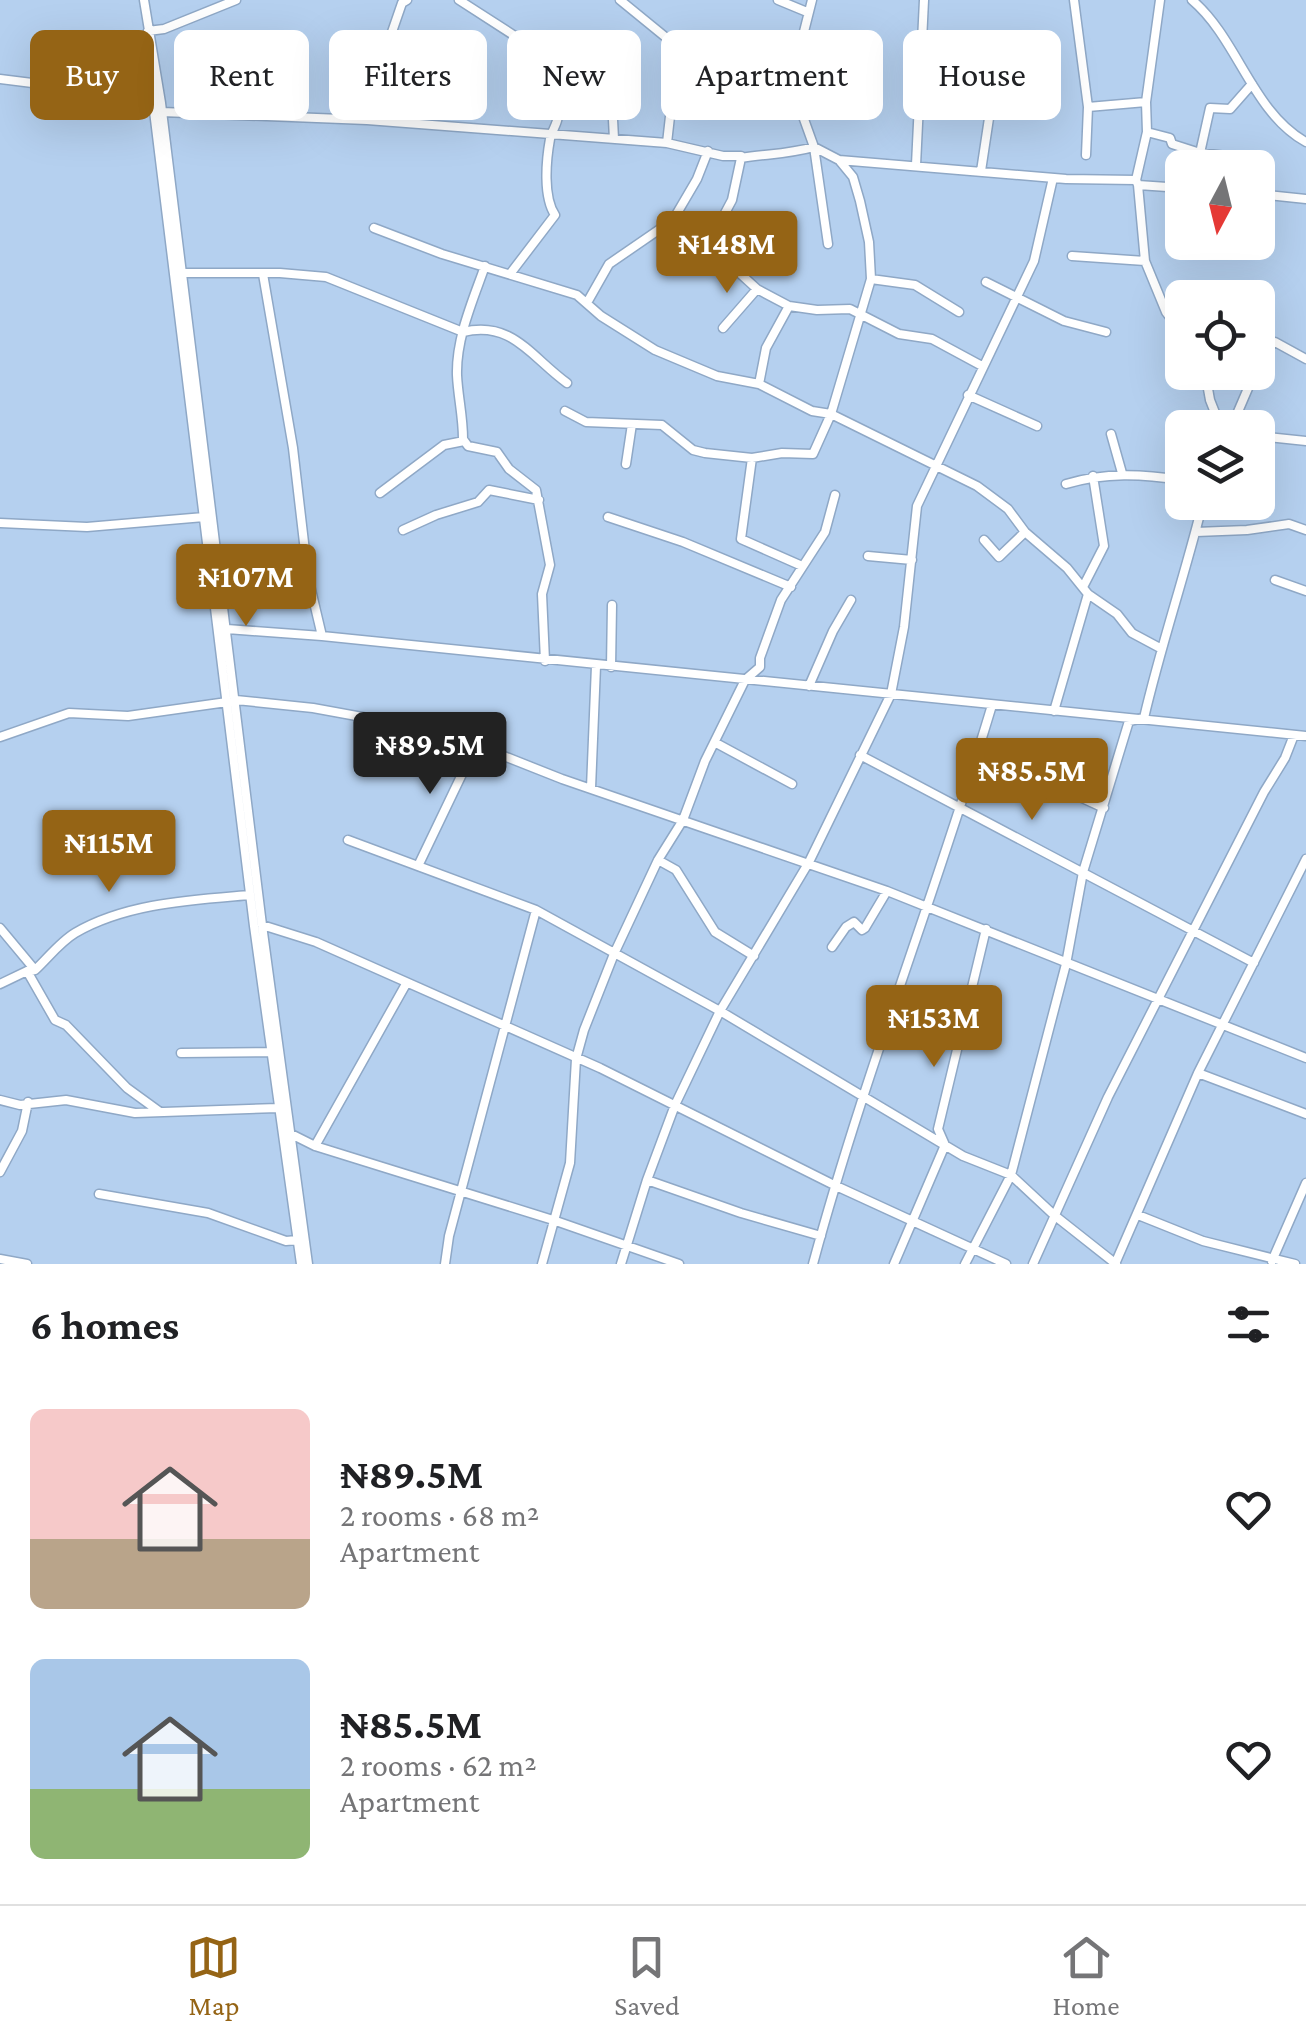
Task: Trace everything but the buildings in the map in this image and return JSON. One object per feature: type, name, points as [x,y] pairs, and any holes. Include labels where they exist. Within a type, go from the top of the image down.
[{"type":"street","points":[[142,0],[148,30]]},
{"type":"street","points":[[142,0],[145,30]]},
{"type":"street","points":[[154,30],[236,0]]},
{"type":"street","points":[[392,30],[402,2],[407,0]]},
{"type":"street","points":[[458,0],[518,38],[552,38],[558,116],[550,135],[548,205],[555,215],[510,274]]},
{"type":"street","points":[[620,0],[661,33]]},
{"type":"street","points":[[778,0],[807,12]]},
{"type":"street","points":[[802,30],[812,0]]},
{"type":"street","points":[[916,166],[924,0]]},
{"type":"street","points":[[1074,0],[1088,107],[1086,155]]},
{"type":"street","points":[[1160,0],[1146,102],[1147,132],[1137,182],[1145,261],[1165,310]]},
{"type":"street","points":[[1192,0],[1211,17],[1252,84],[1282,122],[1306,142]]},
{"type":"street","points":[[154,66],[204,516],[232,701]]},
{"type":"street","points":[[0,79],[30,83]]},
{"type":"street","points":[[1201,150],[1210,108],[1230,109],[1252,84]]},
{"type":"street","points":[[1088,107],[1146,102]]},
{"type":"street","points":[[154,110],[182,274],[227,630],[250,895],[300,1264]]},
{"type":"street","points":[[162,112],[329,119]]},
{"type":"street","points":[[367,120],[667,143],[741,158],[789,154],[814,147],[839,160],[1165,186]]},
{"type":"street","points":[[613,120],[614,139]]},
{"type":"street","points":[[667,143],[670,120]]},
{"type":"street","points":[[804,120],[814,147],[828,244]]},
{"type":"street","points":[[981,171],[989,120]]},
{"type":"street","points":[[1147,132],[1170,138],[1172,144],[1191,150]]},
{"type":"street","points":[[588,301],[609,264],[673,220],[708,151]]},
{"type":"street","points":[[708,245],[732,200],[741,158]]},
{"type":"street","points":[[564,410],[586,422],[662,425],[694,450],[752,458],[782,452],[813,454],[831,414],[871,279],[869,242],[853,178],[839,160]]},
{"type":"street","points":[[853,178],[868,163]]},
{"type":"street","points":[[621,1264],[675,1106],[720,1011],[809,862],[891,694],[918,506],[1034,261],[1053,178]]},
{"type":"street","points":[[1053,189],[1066,179]]},
{"type":"street","points":[[1275,196],[1306,200]]},
{"type":"street","points":[[673,220],[758,289],[789,306],[843,308],[900,334],[932,338],[982,366]]},
{"type":"street","points":[[374,228],[410,244],[588,301],[601,316],[655,350],[717,376],[759,384],[812,411],[831,414],[938,464],[1008,509],[1086,590],[1117,614],[1132,634],[1160,648]]},
{"type":"street","points":[[1072,256],[1145,261]]},
{"type":"street","points":[[485,266],[463,332],[457,376],[464,412],[464,441],[468,446],[497,452],[510,469],[531,483],[539,500],[550,565],[542,594],[544,661]]},
{"type":"street","points":[[182,274],[326,277],[463,332],[477,329],[508,334],[567,383]]},
{"type":"street","points":[[263,274],[293,448],[308,577],[322,636]]},
{"type":"street","points":[[871,279],[915,285],[959,312]]},
{"type":"street","points":[[986,282],[1084,328],[1106,332]]},
{"type":"street","points":[[723,328],[758,289]]},
{"type":"street","points":[[759,384],[766,348],[789,306]]},
{"type":"street","points":[[1275,343],[1306,359]]},
{"type":"street","points":[[968,394],[1037,426]]},
{"type":"street","points":[[626,464],[632,424]]},
{"type":"street","points":[[1111,434],[1122,474]]},
{"type":"street","points":[[1275,438],[1306,441]]},
{"type":"street","points":[[380,493],[444,445],[464,441]]},
{"type":"street","points":[[752,458],[741,540],[802,566]]},
{"type":"street","points":[[1066,484],[1092,476],[1122,474],[1165,478]]},
{"type":"street","points":[[1054,710],[1086,590],[1104,546],[1092,476]]},
{"type":"street","points":[[403,530],[478,502],[489,490],[539,500]]},
{"type":"street","points":[[542,1264],[570,1162],[576,1059],[614,954],[658,860],[683,820],[705,761],[745,680],[760,667],[781,600],[825,532],[835,495]]},
{"type":"street","points":[[0,524],[86,527],[204,516]]},
{"type":"street","points":[[608,517],[683,542],[792,587]]},
{"type":"street","points":[[1144,718],[1160,648],[1199,520]]},
{"type":"street","points":[[1196,532],[1289,524],[1306,530]]},
{"type":"street","points":[[984,540],[999,557],[1026,532]]},
{"type":"street","points":[[868,556],[912,560]]},
{"type":"street","points":[[1275,580],[1306,591]]},
{"type":"street","points":[[810,686],[850,600]]},
{"type":"street","points":[[611,667],[612,604]]},
{"type":"street","points":[[227,630],[322,636],[1306,736]]},
{"type":"street","points":[[591,788],[596,666]]},
{"type":"street","points":[[0,736],[69,713],[128,716],[232,701],[313,708],[395,723],[476,745],[809,862],[1306,1058]]},
{"type":"street","points":[[813,1264],[834,1185],[962,807],[992,705]]},
{"type":"street","points":[[966,1264],[1011,1175],[1066,964],[1083,872],[1129,721],[1144,718]]},
{"type":"street","points":[[1034,1264],[1108,1098],[1294,735]]},
{"type":"street","points":[[235,741],[308,1264]]},
{"type":"street","points":[[716,744],[792,784]]},
{"type":"street","points":[[418,866],[476,745]]},
{"type":"street","points":[[860,755],[1254,964]]},
{"type":"street","points":[[1041,779],[1104,808]]},
{"type":"street","points":[[348,840],[536,910],[720,1011],[963,1156],[1011,1175],[1115,1264],[1198,1072],[1302,878],[1306,859]]},
{"type":"street","points":[[658,860],[676,870],[714,932],[754,956]]},
{"type":"street","points":[[832,948],[854,922],[862,930],[865,928],[887,891]]},
{"type":"street","points":[[0,984],[31,971],[72,935],[115,913],[250,895]]},
{"type":"street","points":[[445,1264],[536,910]]},
{"type":"street","points":[[262,925],[316,942],[600,1068],[834,1185],[1006,1264]]},
{"type":"street","points":[[0,928],[31,971],[54,1020],[66,1025],[127,1088],[160,1112]]},
{"type":"street","points":[[894,1264],[946,1145],[938,1128],[986,929]]},
{"type":"street","points":[[293,1152],[311,1144],[406,984]]},
{"type":"street","points":[[181,1053],[270,1052]]},
{"type":"street","points":[[1198,1072],[1306,1114]]},
{"type":"street","points":[[0,1100],[20,1105],[66,1100],[110,1110],[160,1112],[278,1108]]},
{"type":"street","points":[[0,1172],[22,1131],[28,1102]]},
{"type":"street","points":[[290,1134],[680,1264]]},
{"type":"street","points":[[647,1180],[821,1236]]},
{"type":"street","points":[[1272,1262],[1306,1182]]},
{"type":"street","points":[[99,1194],[174,1205],[286,1241],[297,1240]]},
{"type":"street","points":[[1138,1216],[1203,1241],[1272,1262],[1295,1264]]},
{"type":"street","points":[[0,1259],[27,1264]]}]
